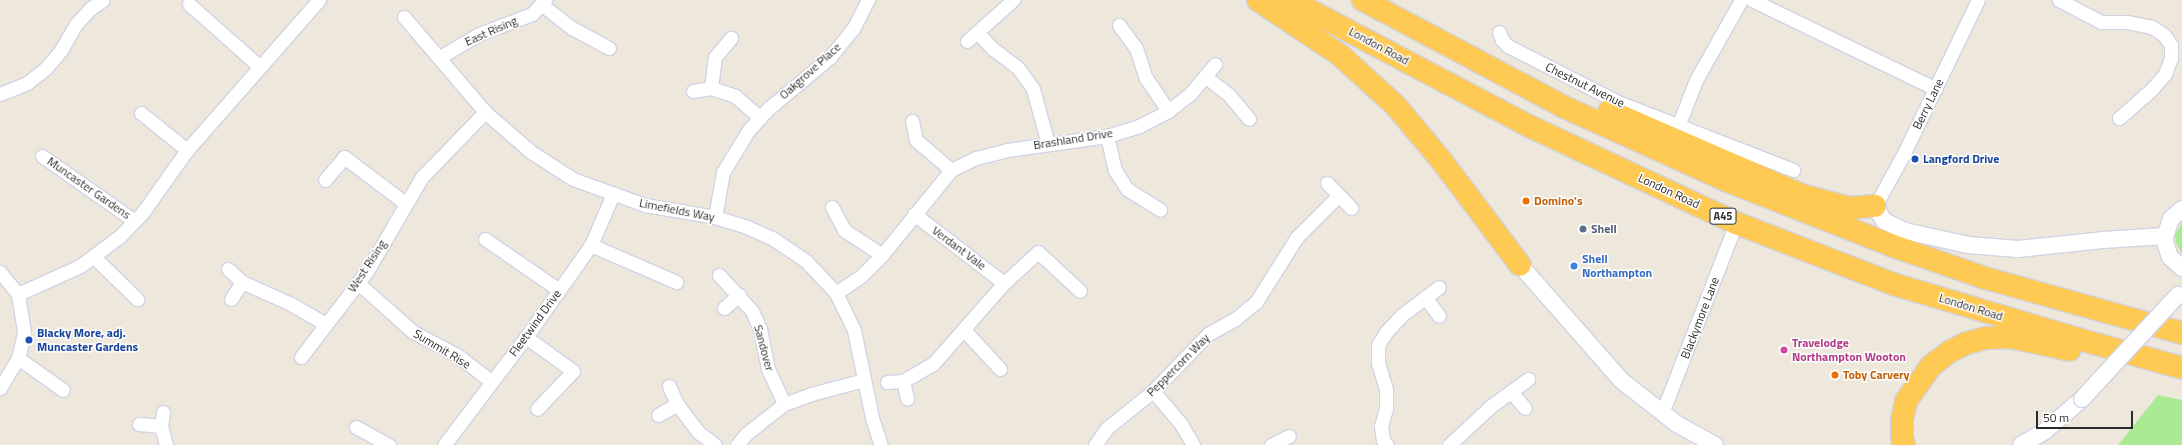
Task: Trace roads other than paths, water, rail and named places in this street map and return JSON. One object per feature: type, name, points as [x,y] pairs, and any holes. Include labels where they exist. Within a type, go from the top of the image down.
[{"type":"highway","points":[[1258,0],[1340,55],[1396,106],[1441,160],[1520,265]]},
{"type":"highway","name":"London Road","points":[[1290,0],[1531,127],[1736,223],[1893,284],[2180,367]]},
{"type":"highway","points":[[1363,0],[1562,106],[1725,180],[1886,243],[1985,278],[2182,333]]},
{"type":"highway","points":[[1463,52],[1538,81],[1802,194],[1850,208],[1875,206]]},
{"type":"highway","points":[[1904,445],[1902,437],[1902,420],[1906,401],[1931,366],[1949,352],[1967,343],[1986,338],[2010,337],[2064,349],[2180,367]]},
{"type":"street","points":[[0,94],[27,83],[46,68],[61,50],[76,24],[91,8],[103,0]]},
{"type":"street","name":"Muncaster Gardens","points":[[18,294],[55,279],[80,266],[120,236],[135,220],[187,150],[319,0]]},
{"type":"street","name":"Oakgrove Place","points":[[715,217],[723,172],[748,131],[769,108],[830,57],[853,29],[868,0]]},
{"type":"street","points":[[967,41],[978,33],[1008,3],[1014,0]]},
{"type":"street","points":[[1678,126],[1696,80],[1741,0]]},
{"type":"street","points":[[1752,0],[1771,4],[1936,89]]},
{"type":"street","name":"Berry Lane","points":[[1875,206],[1936,89],[1978,0]]},
{"type":"street","points":[[2059,0],[2101,22],[2127,22],[2152,27],[2164,35],[2171,45],[2171,58],[2165,74],[2152,89],[2119,118]]},
{"type":"street","name":"East Rising","points":[[440,57],[479,34],[532,14],[543,2],[572,28],[609,48]]},
{"type":"street","points":[[189,4],[260,67]]},
{"type":"street","name":"Limefields Way","points":[[404,17],[486,112],[531,152],[573,179],[645,205],[715,217],[747,227],[772,238],[806,261],[836,293],[854,330],[872,418],[881,445]]},
{"type":"street","points":[[1119,25],[1136,48],[1146,78],[1168,111]]},
{"type":"street","name":"Chestnut Avenue","points":[[1500,32],[1502,40],[1508,46],[1618,102],[1793,170]]},
{"type":"street","points":[[978,33],[993,49],[1018,68],[1033,89],[1048,144]]},
{"type":"street","points":[[711,88],[715,57],[731,38]]},
{"type":"street","name":"Brashland Drive","points":[[836,293],[861,276],[882,255],[951,170],[976,158],[1007,150],[1107,136],[1139,126],[1168,111],[1190,94],[1206,77],[1215,64]]},
{"type":"street","points":[[1206,77],[1229,95],[1249,119]]},
{"type":"street","points":[[693,91],[711,88],[735,96],[760,118]]},
{"type":"street","name":"West Rising","points":[[301,358],[325,324],[358,283],[422,177],[486,112]]},
{"type":"street","points":[[141,113],[187,150]]},
{"type":"street","points":[[912,121],[916,140],[951,170]]},
{"type":"street","points":[[1107,136],[1115,170],[1127,189],[1160,210]]},
{"type":"street","name":"Muncaster Gardens","points":[[42,156],[135,220]]},
{"type":"street","points":[[325,180],[344,157],[405,204]]},
{"type":"street","points":[[1327,184],[1351,208]]},
{"type":"street","name":"Fleetwind Drive","points":[[444,445],[526,337],[591,245],[613,194]]},
{"type":"street","name":"Peppercorn Way","points":[[1095,445],[1107,428],[1153,391],[1208,334],[1235,319],[1256,302],[1297,237],[1338,196]]},
{"type":"street","points":[[1875,206],[1884,221],[1905,231],[1968,245],[2018,249],[2103,240],[2165,236]]},
{"type":"street","points":[[832,207],[844,230],[882,255]]},
{"type":"street","points":[[2182,209],[2170,219],[2165,236],[2165,246],[2170,258],[2182,268]]},
{"type":"street","name":"Verdant Vale","points":[[914,214],[1004,283]]},
{"type":"street","name":"Blackymore Lane","points":[[1662,413],[1736,223]]},
{"type":"street","points":[[485,239],[559,290]]},
{"type":"street","points":[[591,245],[676,282]]},
{"type":"street","points":[[887,382],[903,381],[933,364],[1004,283],[1038,252],[1080,291]]},
{"type":"street","points":[[93,256],[136,299]]},
{"type":"street","points":[[1520,265],[1622,381],[1662,413],[1697,436],[1715,445]]},
{"type":"street","points":[[228,269],[242,282],[291,304],[325,324]]},
{"type":"street","points":[[0,272],[18,294],[24,333],[18,358],[0,388]]},
{"type":"street","name":"Sandover","points":[[719,275],[739,294],[752,311],[760,329],[768,369],[784,404]]},
{"type":"street","points":[[231,299],[242,282]]},
{"type":"street","name":"Summit Rise","points":[[358,283],[413,332],[457,355],[492,382]]},
{"type":"street","points":[[1387,445],[1383,440],[1381,426],[1386,408],[1386,389],[1378,363],[1378,345],[1386,332],[1402,314],[1426,298],[1439,287]]},
{"type":"street","points":[[2021,445],[2045,431],[2082,399],[2180,292]]},
{"type":"street","points":[[724,308],[739,294]]},
{"type":"street","points":[[1426,298],[1439,316]]},
{"type":"street","points":[[964,330],[1000,369]]},
{"type":"street","points":[[526,337],[572,371],[537,409]]},
{"type":"street","points":[[18,358],[63,390]]},
{"type":"street","points":[[1450,445],[1491,406],[1528,379]]},
{"type":"street","points":[[737,445],[746,434],[784,404],[811,394],[864,380]]},
{"type":"street","points":[[903,381],[907,399]]},
{"type":"street","points":[[669,386],[677,404],[698,432],[715,445]]},
{"type":"street","points":[[1153,391],[1181,424],[1193,445]]},
{"type":"street","points":[[1511,392],[1525,408]]},
{"type":"street","points":[[658,415],[677,404]]},
{"type":"street","points":[[163,412],[161,426],[166,445]]},
{"type":"street","points":[[139,424],[161,426]]},
{"type":"street","points":[[356,427],[389,445]]},
{"type":"street","points":[[1274,445],[1289,436]]},
{"type":"place","name":"Langford Drive","points":[[1915,159]]},
{"type":"place","name":"Domino's","points":[[1526,201]]},
{"type":"place","name":"Shell","points":[[1583,229]]},
{"type":"place","name":"Shell Northampton","points":[[1574,266]]},
{"type":"place","name":"Blacky More, adj. Muncaster Gardens","points":[[29,340]]},
{"type":"place","name":"Travelodge Northampton Wooton","points":[[1784,350]]},
{"type":"place","name":"Toby Carvery","points":[[1835,375]]}]
